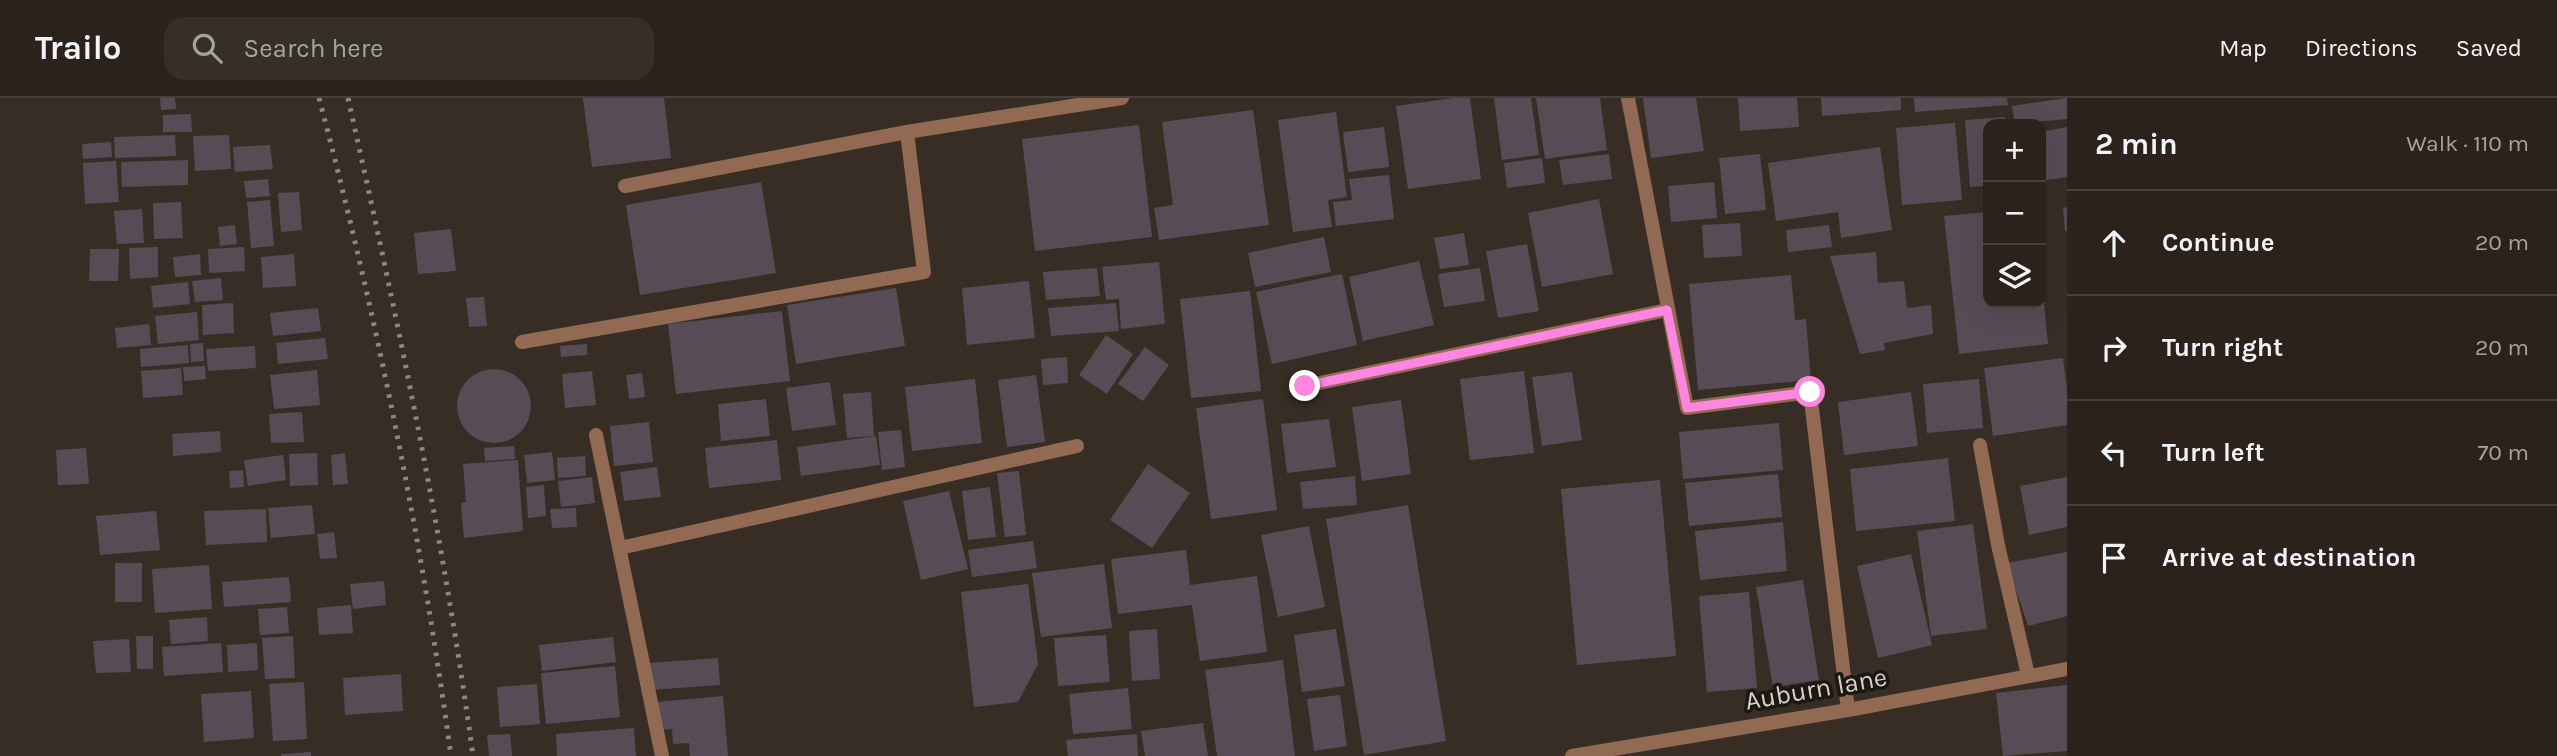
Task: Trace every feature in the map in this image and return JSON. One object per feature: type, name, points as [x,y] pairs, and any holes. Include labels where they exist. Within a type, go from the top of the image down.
[{"type":"street","points":[[625,186],[907,132],[1122,98]]},
{"type":"street","points":[[1628,98],[1687,408],[1810,392],[1848,710]]},
{"type":"street","points":[[522,342],[924,272],[907,132]]},
{"type":"street","points":[[1305,386],[1667,310]]},
{"type":"street","points":[[596,435],[662,756]]},
{"type":"street","points":[[1980,445],[1998,545],[2028,675]]},
{"type":"street","points":[[620,548],[1077,446]]},
{"type":"street","name":"Auburn lane","points":[[1579,755],[1848,710],[2067,669]]},
{"type":"building","points":[[160,98],[175,98],[176,109],[161,110]]},
{"type":"building","points":[[583,98],[664,98],[671,158],[592,167]]},
{"type":"building","points":[[1470,98],[1481,179],[1408,189],[1396,106]]},
{"type":"building","points":[[1494,98],[1531,98],[1539,155],[1502,160]]},
{"type":"building","points":[[1536,98],[1600,98],[1607,150],[1545,159]]},
{"type":"building","points":[[1643,98],[1696,98],[1704,151],[1651,158]]},
{"type":"building","points":[[1738,98],[1797,98],[1799,127],[1740,131]]},
{"type":"building","points":[[1821,98],[1901,98],[1901,110],[1822,116]]},
{"type":"building","points":[[1914,98],[2007,98],[2008,105],[1915,112]]},
{"type":"building","points":[[2067,98],[2067,119],[2014,119],[2012,106]]},
{"type":"building","points":[[1253,110],[1269,225],[1159,240],[1154,208],[1173,205],[1162,122]]},
{"type":"building","points":[[1336,112],[1347,197],[1328,200],[1332,227],[1293,232],[1278,120]]},
{"type":"building","points":[[191,114],[192,132],[163,132],[163,115]]},
{"type":"building","points":[[2005,117],[1983,119],[1983,186],[1970,187],[1965,120]]},
{"type":"building","points":[[1955,123],[1962,200],[1902,205],[1896,128]]},
{"type":"building","points":[[1139,125],[1152,237],[1035,251],[1022,139]]},
{"type":"building","points":[[1384,127],[1389,167],[1348,172],[1343,132]]},
{"type":"building","points":[[2067,127],[2067,177],[2046,180],[2046,131]]},
{"type":"building","points":[[175,135],[176,156],[115,158],[114,137]]},
{"type":"building","points":[[229,135],[231,169],[195,171],[193,136]]},
{"type":"building","points":[[111,142],[112,157],[83,159],[82,144]]},
{"type":"building","points":[[270,145],[273,169],[235,172],[233,147]]},
{"type":"building","points":[[1880,147],[1892,230],[1841,238],[1838,212],[1776,221],[1768,163]]},
{"type":"building","points":[[1609,154],[1612,179],[1563,185],[1559,160]]},
{"type":"building","points":[[1760,154],[1766,210],[1725,214],[1719,158]]},
{"type":"building","points":[[1542,158],[1545,183],[1507,188],[1504,163]]},
{"type":"building","points":[[188,160],[188,185],[122,187],[121,162]]},
{"type":"building","points":[[116,161],[119,202],[85,204],[83,163]]},
{"type":"building","points":[[1389,175],[1394,219],[1336,226],[1333,202],[1352,200],[1349,179]]},
{"type":"building","points":[[268,179],[270,196],[246,198],[244,181]]},
{"type":"building","points":[[761,182],[776,273],[640,295],[626,205]]},
{"type":"building","points":[[1714,182],[1717,218],[1671,222],[1668,186]]},
{"type":"building","points":[[299,192],[302,230],[281,232],[278,193]]},
{"type":"building","points":[[1599,199],[1613,274],[1542,287],[1528,213]]},
{"type":"building","points":[[270,200],[274,246],[251,248],[247,202]]},
{"type":"building","points":[[181,202],[183,238],[154,239],[153,203]]},
{"type":"building","points":[[2067,207],[2067,231],[2065,231],[2063,208]]},
{"type":"building","points":[[142,209],[144,243],[117,244],[114,211]]},
{"type":"building","points":[[1983,212],[1983,308],[2045,308],[2048,344],[1959,354],[1944,216]]},
{"type":"building","points":[[1740,223],[1742,256],[1704,258],[1702,225]]},
{"type":"building","points":[[235,225],[237,244],[220,246],[218,227]]},
{"type":"building","points":[[1829,225],[1832,247],[1788,252],[1786,230]]},
{"type":"building","points":[[451,229],[456,271],[418,274],[414,233]]},
{"type":"building","points":[[1464,233],[1469,265],[1440,269],[1434,238]]},
{"type":"building","points":[[1324,237],[1331,272],[1255,287],[1248,253]]},
{"type":"building","points":[[1527,244],[1539,311],[1498,318],[1486,251]]},
{"type":"building","points":[[158,247],[158,277],[130,279],[129,248]]},
{"type":"building","points":[[244,247],[245,271],[209,273],[208,249]]},
{"type":"building","points":[[90,249],[119,249],[118,281],[89,281]]},
{"type":"building","points":[[1876,252],[1878,283],[1904,281],[1907,308],[1931,305],[1933,334],[1884,343],[1885,350],[1860,354],[1830,256]]},
{"type":"building","points":[[200,254],[201,275],[175,277],[173,257]]},
{"type":"building","points":[[294,254],[296,286],[263,288],[261,257]]},
{"type":"building","points":[[1419,261],[1434,325],[1363,341],[1349,277]]},
{"type":"building","points":[[1159,262],[1165,324],[1121,329],[1119,299],[1106,300],[1102,267]]},
{"type":"building","points":[[1097,268],[1100,296],[1046,300],[1043,272]]},
{"type":"building","points":[[1480,268],[1485,301],[1444,307],[1438,274]]},
{"type":"building","points":[[1342,274],[1357,345],[1272,364],[1256,292]]},
{"type":"building","points":[[1791,275],[1795,320],[1806,319],[1811,380],[1698,390],[1689,284]]},
{"type":"building","points":[[221,278],[223,300],[195,302],[192,281]]},
{"type":"building","points":[[1029,281],[1035,338],[967,345],[962,288]]},
{"type":"building","points":[[188,282],[190,304],[153,308],[151,286]]},
{"type":"building","points":[[896,288],[905,346],[796,364],[787,305]]},
{"type":"building","points":[[1250,291],[1261,391],[1191,398],[1180,299]]},
{"type":"building","points":[[484,297],[487,326],[469,327],[466,298]]},
{"type":"building","points":[[233,303],[234,333],[203,335],[202,305]]},
{"type":"building","points":[[1116,303],[1119,331],[1051,336],[1048,308]]},
{"type":"building","points":[[318,308],[321,331],[273,336],[270,313]]},
{"type":"building","points":[[782,311],[790,381],[676,394],[668,324]]},
{"type":"building","points":[[197,312],[199,340],[158,344],[155,316]]},
{"type":"building","points":[[149,324],[151,345],[117,348],[115,328]]},
{"type":"building","points":[[1106,335],[1133,354],[1107,394],[1079,375]]},
{"type":"building","points":[[325,338],[328,359],[278,364],[276,343]]},
{"type":"building","points":[[203,343],[204,361],[191,362],[190,344]]},
{"type":"building","points":[[587,344],[587,355],[561,357],[560,346]]},
{"type":"building","points":[[188,345],[189,363],[141,367],[140,349]]},
{"type":"building","points":[[255,346],[256,368],[208,371],[206,349]]},
{"type":"building","points":[[1145,347],[1169,365],[1143,401],[1118,384]]},
{"type":"building","points":[[1067,357],[1068,383],[1043,385],[1041,359]]},
{"type":"building","points":[[2063,358],[2067,389],[2067,425],[1993,436],[1984,368]]},
{"type":"building","points":[[205,366],[206,379],[184,381],[183,367]]},
{"type":"building","points":[[181,368],[183,395],[143,398],[141,371]]},
{"type":"building","points":[[494,369],[515,375],[525,385],[531,406],[525,427],[515,437],[494,443],[473,437],[463,427],[457,406],[463,385],[473,375]]},
{"type":"building","points":[[317,370],[320,405],[274,409],[270,375]]},
{"type":"building","points":[[592,371],[596,405],[565,408],[562,374]]},
{"type":"building","points":[[1524,371],[1534,453],[1470,460],[1460,379]]},
{"type":"building","points":[[1572,372],[1582,440],[1542,446],[1532,377]]},
{"type":"building","points":[[642,373],[645,397],[629,399],[626,375]]},
{"type":"building","points":[[1036,375],[1045,442],[1007,447],[998,380]]},
{"type":"building","points":[[975,379],[982,443],[912,451],[905,387]]},
{"type":"building","points":[[1979,379],[1983,428],[1927,433],[1923,384]]},
{"type":"building","points":[[830,382],[836,425],[792,431],[786,388]]},
{"type":"building","points":[[871,392],[874,436],[847,438],[843,394]]},
{"type":"building","points":[[1911,392],[1918,446],[1844,455],[1838,402]]},
{"type":"building","points":[[766,399],[770,436],[721,441],[718,404]]},
{"type":"building","points":[[1263,399],[1277,510],[1211,519],[1196,408]]},
{"type":"building","points":[[1401,400],[1411,474],[1362,481],[1352,407]]},
{"type":"building","points":[[302,412],[304,442],[271,443],[269,414]]},
{"type":"building","points":[[1329,419],[1336,467],[1287,473],[1281,424]]},
{"type":"building","points":[[649,422],[653,462],[614,466],[610,426]]},
{"type":"building","points":[[1779,423],[1783,470],[1683,479],[1679,432]]},
{"type":"building","points":[[901,430],[905,467],[882,470],[878,432]]},
{"type":"building","points":[[220,431],[221,452],[173,456],[172,434]]},
{"type":"building","points":[[876,436],[880,465],[801,476],[797,447]]},
{"type":"building","points":[[777,440],[781,480],[709,488],[705,448]]},
{"type":"building","points":[[514,446],[515,459],[485,461],[484,448]]},
{"type":"building","points":[[86,448],[89,484],[58,485],[56,450]]},
{"type":"building","points":[[552,452],[555,480],[527,483],[524,455]]},
{"type":"building","points":[[317,453],[318,485],[290,486],[289,454]]},
{"type":"building","points":[[345,453],[348,484],[333,485],[331,455]]},
{"type":"building","points":[[283,455],[286,480],[248,486],[244,460]]},
{"type":"building","points":[[585,456],[586,476],[558,478],[557,458]]},
{"type":"building","points":[[1948,458],[1955,521],[1856,531],[1850,469]]},
{"type":"building","points":[[518,460],[523,531],[464,538],[461,503],[466,502],[463,464]]},
{"type":"building","points":[[1148,464],[1190,493],[1152,548],[1110,520]]},
{"type":"building","points":[[657,467],[661,497],[624,501],[620,472]]},
{"type":"building","points":[[243,470],[244,487],[230,488],[229,471]]},
{"type":"building","points":[[1019,471],[1026,535],[1005,537],[997,473]]},
{"type":"building","points":[[1778,474],[1782,517],[1689,526],[1685,483]]},
{"type":"building","points":[[1355,476],[1357,505],[1303,509],[1300,482]]},
{"type":"building","points":[[592,477],[595,503],[561,507],[558,481]]},
{"type":"building","points":[[2067,477],[2067,527],[2029,535],[2020,486]]},
{"type":"building","points":[[1660,480],[1676,656],[1577,665],[1561,489]]},
{"type":"building","points":[[544,485],[546,516],[528,518],[526,487]]},
{"type":"building","points":[[990,487],[996,537],[968,540],[962,491]]},
{"type":"building","points":[[949,491],[968,569],[921,580],[903,501]]},
{"type":"building","points":[[312,505],[315,534],[271,538],[268,508]]},
{"type":"building","points":[[1408,505],[1446,741],[1364,755],[1326,519]]},
{"type":"building","points":[[576,508],[577,527],[552,528],[550,509]]},
{"type":"building","points":[[266,509],[267,542],[206,545],[204,511]]},
{"type":"building","points":[[156,511],[160,550],[100,555],[96,516]]},
{"type":"building","points":[[1783,522],[1787,571],[1700,580],[1695,531]]},
{"type":"building","points":[[1973,524],[1987,629],[1931,636],[1917,531]]},
{"type":"building","points":[[1309,526],[1325,607],[1278,617],[1261,535]]},
{"type":"building","points":[[334,532],[337,558],[320,559],[317,534]]},
{"type":"building","points":[[1033,541],[1037,568],[972,577],[968,550]]},
{"type":"building","points":[[1186,550],[1190,585],[1257,576],[1267,652],[1200,661],[1192,605],[1118,614],[1111,559]]},
{"type":"building","points":[[2067,552],[2067,616],[2028,626],[2007,563]]},
{"type":"building","points":[[1911,554],[1932,645],[1878,658],[1857,566]]},
{"type":"building","points":[[115,563],[142,563],[142,602],[115,602]]},
{"type":"building","points":[[1104,564],[1112,628],[1041,637],[1032,573]]},
{"type":"building","points":[[209,565],[212,609],[155,613],[152,569]]},
{"type":"building","points":[[289,577],[291,602],[224,607],[222,582]]},
{"type":"building","points":[[1803,580],[1819,680],[1773,687],[1756,587]]},
{"type":"building","points":[[384,581],[386,605],[353,609],[350,584]]},
{"type":"building","points":[[1028,584],[1038,664],[1018,702],[974,707],[961,592]]},
{"type":"building","points":[[1749,592],[1757,688],[1707,692],[1699,596]]},
{"type":"building","points":[[351,605],[353,633],[319,635],[317,608]]},
{"type":"building","points":[[287,607],[289,633],[260,635],[258,609]]},
{"type":"building","points":[[207,617],[208,641],[171,644],[169,620]]},
{"type":"building","points":[[1157,629],[1160,679],[1132,681],[1129,631]]},
{"type":"building","points":[[1336,629],[1345,686],[1302,692],[1294,635]]},
{"type":"building","points":[[1106,635],[1110,682],[1058,686],[1054,638]]},
{"type":"building","points":[[136,636],[153,636],[153,669],[137,669]]},
{"type":"building","points":[[293,636],[295,678],[265,679],[262,638]]},
{"type":"building","points":[[613,637],[616,662],[542,671],[539,645]]},
{"type":"building","points":[[129,639],[131,672],[96,673],[93,641]]},
{"type":"building","points":[[221,643],[223,672],[164,676],[162,647]]},
{"type":"building","points":[[257,643],[258,670],[228,672],[227,645]]},
{"type":"building","points":[[718,658],[720,685],[650,690],[648,663]]},
{"type":"building","points":[[1283,660],[1295,756],[1217,756],[1205,670]]},
{"type":"building","points":[[615,666],[620,717],[546,724],[541,673]]},
{"type":"building","points":[[401,674],[403,711],[345,715],[343,678]]},
{"type":"building","points":[[304,682],[307,739],[273,741],[269,684]]},
{"type":"building","points":[[537,684],[540,724],[500,727],[497,687]]},
{"type":"building","points":[[2067,685],[2067,751],[2003,756],[1996,693]]},
{"type":"building","points":[[1128,688],[1132,729],[1073,734],[1069,694]]},
{"type":"building","points":[[251,691],[254,738],[204,742],[201,694]]},
{"type":"building","points":[[1340,695],[1347,746],[1314,751],[1307,699]]},
{"type":"building","points":[[723,696],[728,756],[690,756],[689,743],[673,744],[672,729],[660,730],[657,702]]},
{"type":"building","points":[[1203,723],[1208,756],[1145,756],[1141,731]]},
{"type":"building","points":[[634,728],[636,756],[557,756],[556,734]]},
{"type":"building","points":[[510,734],[512,756],[489,756],[487,735]]},
{"type":"building","points":[[1137,734],[1138,756],[1068,756],[1066,740]]},
{"type":"building","points":[[311,752],[311,756],[281,756],[281,754]]},
{"type":"railway","points":[[319,98],[340,179],[395,425],[426,590],[451,756]]},
{"type":"railway","points":[[348,98],[418,426],[448,591],[473,756]]},
{"type":"route","points":[[1305,386],[1667,310],[1687,408],[1810,392]]}]
